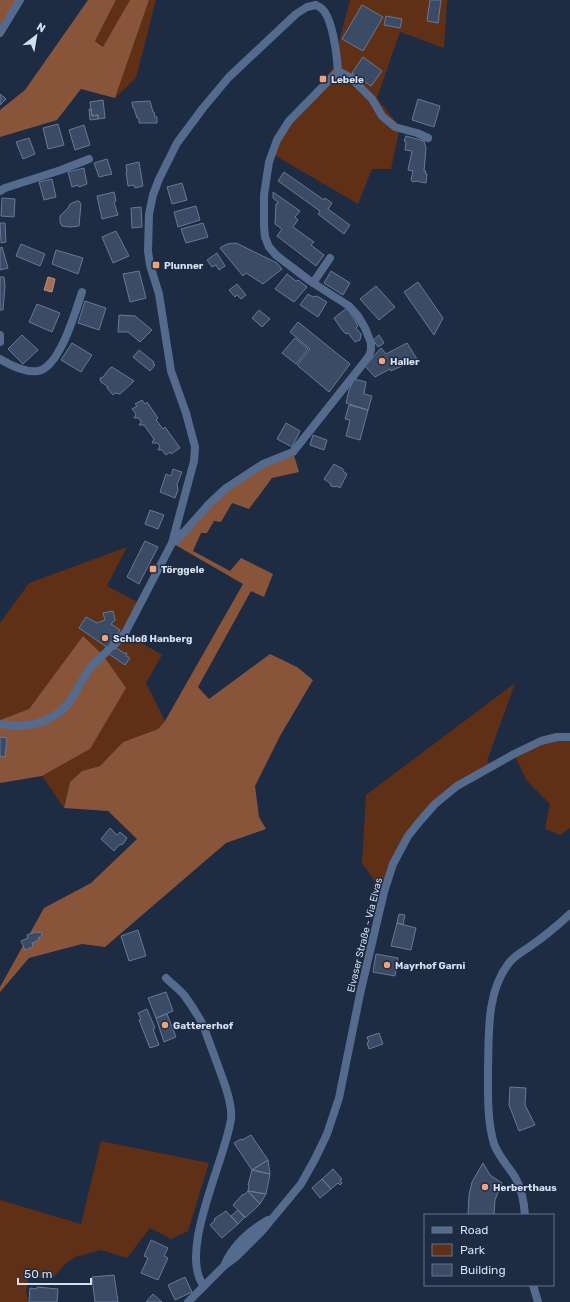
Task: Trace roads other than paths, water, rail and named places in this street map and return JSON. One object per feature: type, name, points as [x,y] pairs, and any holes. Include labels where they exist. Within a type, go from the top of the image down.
[{"type":"street","points":[[0,33],[20,0]]},
{"type":"street","points":[[0,724],[11,727],[39,723],[55,715],[66,706],[90,668],[125,633],[172,543],[194,461],[196,447],[188,419],[170,371],[159,294],[150,265],[148,251],[149,214],[153,195],[159,179],[177,143],[203,108],[225,82],[296,14],[316,2],[326,15],[336,48],[338,71],[289,121],[277,140],[269,162],[264,195],[265,237],[269,247],[276,255],[313,283],[349,306],[358,316],[365,328],[371,343],[371,350],[369,356],[293,452],[263,464],[226,488],[209,504],[178,539],[172,543]]},
{"type":"street","points":[[338,71],[350,77],[372,99],[382,116],[395,127],[417,133],[428,138]]},
{"type":"street","points":[[0,191],[89,159]]},
{"type":"street","points":[[313,283],[330,258]]},
{"type":"street","points":[[0,359],[12,366],[30,371],[39,371],[48,366],[59,352],[82,292]]},
{"type":"street","points":[[0,335],[0,342]]},
{"type":"street","name":"Elvaser Straße - Via Elvas","points":[[188,1302],[262,1231],[288,1200],[308,1172],[327,1134],[339,1098],[360,994],[384,892],[392,864],[408,836],[436,804],[457,786],[541,741],[558,737],[570,737]]},
{"type":"street","points":[[525,1214],[520,1187],[501,1158],[492,1136],[488,1107],[491,1011],[502,973],[509,963],[570,914]]},
{"type":"street","points":[[166,978],[183,995],[201,1022],[222,1076],[231,1106],[229,1131],[201,1222],[196,1256],[199,1280],[204,1286]]},
{"type":"street","points":[[533,1286],[538,1302]]},
{"type":"place","name":"Lebele","points":[[323,79]]},
{"type":"place","name":"Plunner","points":[[156,265]]},
{"type":"place","name":"Haller","points":[[382,361]]},
{"type":"place","name":"Törggele","points":[[153,569]]},
{"type":"place","name":"Schloß Hanberg","points":[[105,638]]},
{"type":"place","name":"Mayrhof Garni","points":[[387,965]]},
{"type":"place","name":"Gattererhof","points":[[165,1025]]},
{"type":"place","name":"Herberthaus","points":[[485,1187]]}]
